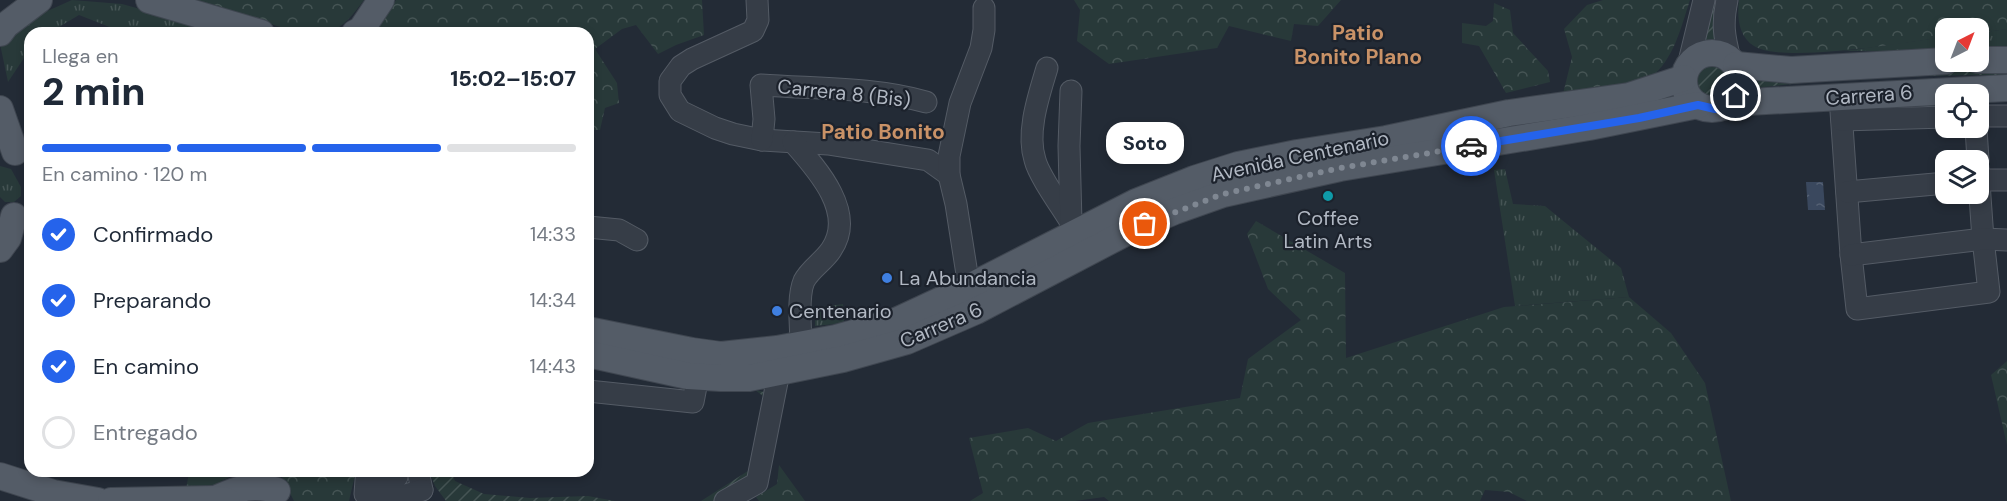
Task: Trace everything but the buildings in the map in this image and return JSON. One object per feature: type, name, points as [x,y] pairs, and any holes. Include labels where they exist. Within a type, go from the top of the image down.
[{"type":"main road","points":[[0,33],[6,25],[39,0]]},
{"type":"main road","points":[[149,0],[241,27]]},
{"type":"main road","points":[[363,27],[381,0]]},
{"type":"main road","points":[[1733,62],[1740,81],[1739,89],[1730,103],[1715,109],[1698,105],[1687,93],[1686,72],[1700,56],[1707,53],[1715,53],[1733,62],[1784,70],[1935,62]]},
{"type":"main road","points":[[1989,60],[2007,60]]},
{"type":"main road","name":"Avenida Centenario","points":[[594,331],[722,355],[786,355],[896,321],[969,287],[1073,227],[1194,179],[1238,165],[1509,113],[1629,96],[1686,72]]},
{"type":"main road","name":"Carrera 6","points":[[1730,103],[1841,109],[2007,88]]},
{"type":"main road","name":"Carrera 6","points":[[594,355],[698,376],[749,378],[786,355],[843,359],[907,341],[976,311],[1130,231],[1175,211],[1223,194],[1340,168],[1619,121],[1698,105]]},
{"type":"main road","points":[[2,115],[22,154]]},
{"type":"main road","points":[[0,249],[9,238],[15,213]]},
{"type":"main road","points":[[0,476],[53,493],[98,501]]},
{"type":"main road","points":[[111,501],[221,500],[252,486],[276,488]]},
{"type":"street","points":[[757,0],[758,20],[753,31],[692,59],[681,66],[670,81],[670,95],[680,111],[715,128],[762,140],[828,144],[928,160],[949,175]]},
{"type":"street","points":[[1686,72],[1704,0]]},
{"type":"street","points":[[1727,0],[1723,15],[1723,30],[1733,62]]},
{"type":"street","points":[[969,287],[949,175],[949,156],[960,103],[981,48],[984,8]]},
{"type":"street","points":[[1047,68],[1032,130],[1035,160],[1073,227]]},
{"type":"street","name":"Carrera 8 (Bis)","points":[[762,140],[764,119],[761,85],[879,94],[926,102]]},
{"type":"street","points":[[1071,92],[1069,146],[1073,227]]},
{"type":"street","points":[[1935,116],[1841,109],[1857,309],[1989,292],[1981,204]]},
{"type":"street","points":[[1989,116],[2007,116]]},
{"type":"street","points":[[725,501],[758,483],[804,282],[831,251],[838,238],[840,226],[838,211],[831,194],[815,167],[794,142]]},
{"type":"street","points":[[1989,180],[2007,180]]},
{"type":"street","points":[[1847,192],[1935,184]]},
{"type":"street","points":[[594,228],[619,230],[637,240]]},
{"type":"street","points":[[1851,255],[1983,239],[2007,240]]},
{"type":"street","points":[[594,392],[673,402],[693,402],[698,376]]},
{"type":"street","points":[[397,477],[366,480],[365,494],[368,497],[396,498],[425,487]]},
{"type":"green space","points":[[72,0],[122,4],[205,27],[110,27],[79,15],[59,27],[24,27],[24,58],[8,82],[0,44],[34,17]]},
{"type":"green space","points":[[197,0],[364,0],[348,20],[339,27],[283,27]]},
{"type":"green space","points":[[396,0],[702,0],[704,35],[658,54],[636,25],[622,29],[595,49],[617,83],[619,103],[605,108],[600,130],[594,130],[594,27],[379,27]]},
{"type":"green space","points":[[1074,0],[1341,0],[1318,26],[1294,24],[1291,41],[1229,26],[1217,48],[1109,64],[1077,41],[1080,10]]},
{"type":"green space","points":[[1603,0],[1690,0],[1671,53],[1650,78],[1563,94],[1572,57],[1564,29],[1587,5]]},
{"type":"green space","points":[[1739,0],[2007,0],[2007,29],[1989,32],[1989,18],[1935,18],[1935,38],[1876,47],[1790,53],[1768,51],[1754,46],[1742,31],[1738,13]]},
{"type":"green space","points":[[1716,2],[1714,20],[1720,43],[1698,45],[1713,4]]},
{"type":"green space","points":[[1494,3],[1510,10],[1513,33],[1548,71],[1550,82],[1506,93],[1479,46],[1462,43],[1462,23],[1486,26],[1493,21]]},
{"type":"green space","points":[[2007,29],[2007,51],[1989,51],[1989,31]]},
{"type":"green space","points":[[1935,38],[1935,51],[1844,51]]},
{"type":"green space","points":[[1713,63],[1725,68],[1730,80],[1725,92],[1713,97],[1701,92],[1696,80],[1701,68]]},
{"type":"green space","points":[[1989,68],[2007,68],[2007,75],[1882,77],[1757,88],[1759,74],[1935,69],[1935,72],[1989,72]]},
{"type":"green space","points":[[0,166],[11,169],[21,187],[21,196],[14,202],[5,202],[0,197]]},
{"type":"green space","points":[[1505,169],[1513,204],[1545,206],[1621,268],[1629,297],[1515,306],[1494,170]]},
{"type":"green space","points":[[1256,221],[1345,273],[1346,358],[1504,307],[1629,297],[1671,333],[1705,383],[1731,501],[1527,501],[1509,492],[1485,490],[1480,501],[1109,501],[1104,497],[1075,501],[970,501],[983,493],[969,438],[1028,428],[1056,441],[1088,423],[1240,398],[1248,359],[1301,320],[1268,289],[1247,234]]},
{"type":"green space","points":[[843,304],[844,323],[815,326],[815,308]]},
{"type":"green space","points":[[2007,361],[2007,445],[1991,375]]},
{"type":"green space","points":[[755,390],[764,392],[767,397],[752,474],[713,501],[701,501],[751,469],[763,396]]},
{"type":"green space","points":[[779,465],[805,501],[759,501],[756,497],[777,484]]},
{"type":"green space","points":[[188,477],[229,477],[213,486],[186,488]]},
{"type":"green space","points":[[282,477],[355,477],[349,501],[294,501]]},
{"type":"green space","points":[[431,477],[453,477],[455,481],[484,494],[530,498],[588,496],[615,501],[446,501]]},
{"type":"water","points":[[1806,182],[1823,182],[1825,210],[1808,210]]},
{"type":"way so far","points":[[1145,224],[1223,194],[1340,168],[1471,146]]},
{"type":"place","name":"Coffee Latin Arts","points":[[1328,196]]},
{"type":"place","name":"Soto","points":[[1145,224]]},
{"type":"place","name":"La Abundancia","points":[[887,278]]},
{"type":"place","name":"Centenario","points":[[777,311]]},
{"type":"district","name":"Patio Bonito Plano","points":[[1358,45]]},
{"type":"district","name":"Patio Bonito","points":[[883,132]]},
{"type":"route","points":[[1471,146],[1639,118],[1698,105],[1715,109],[1730,103],[1736,96]]}]
